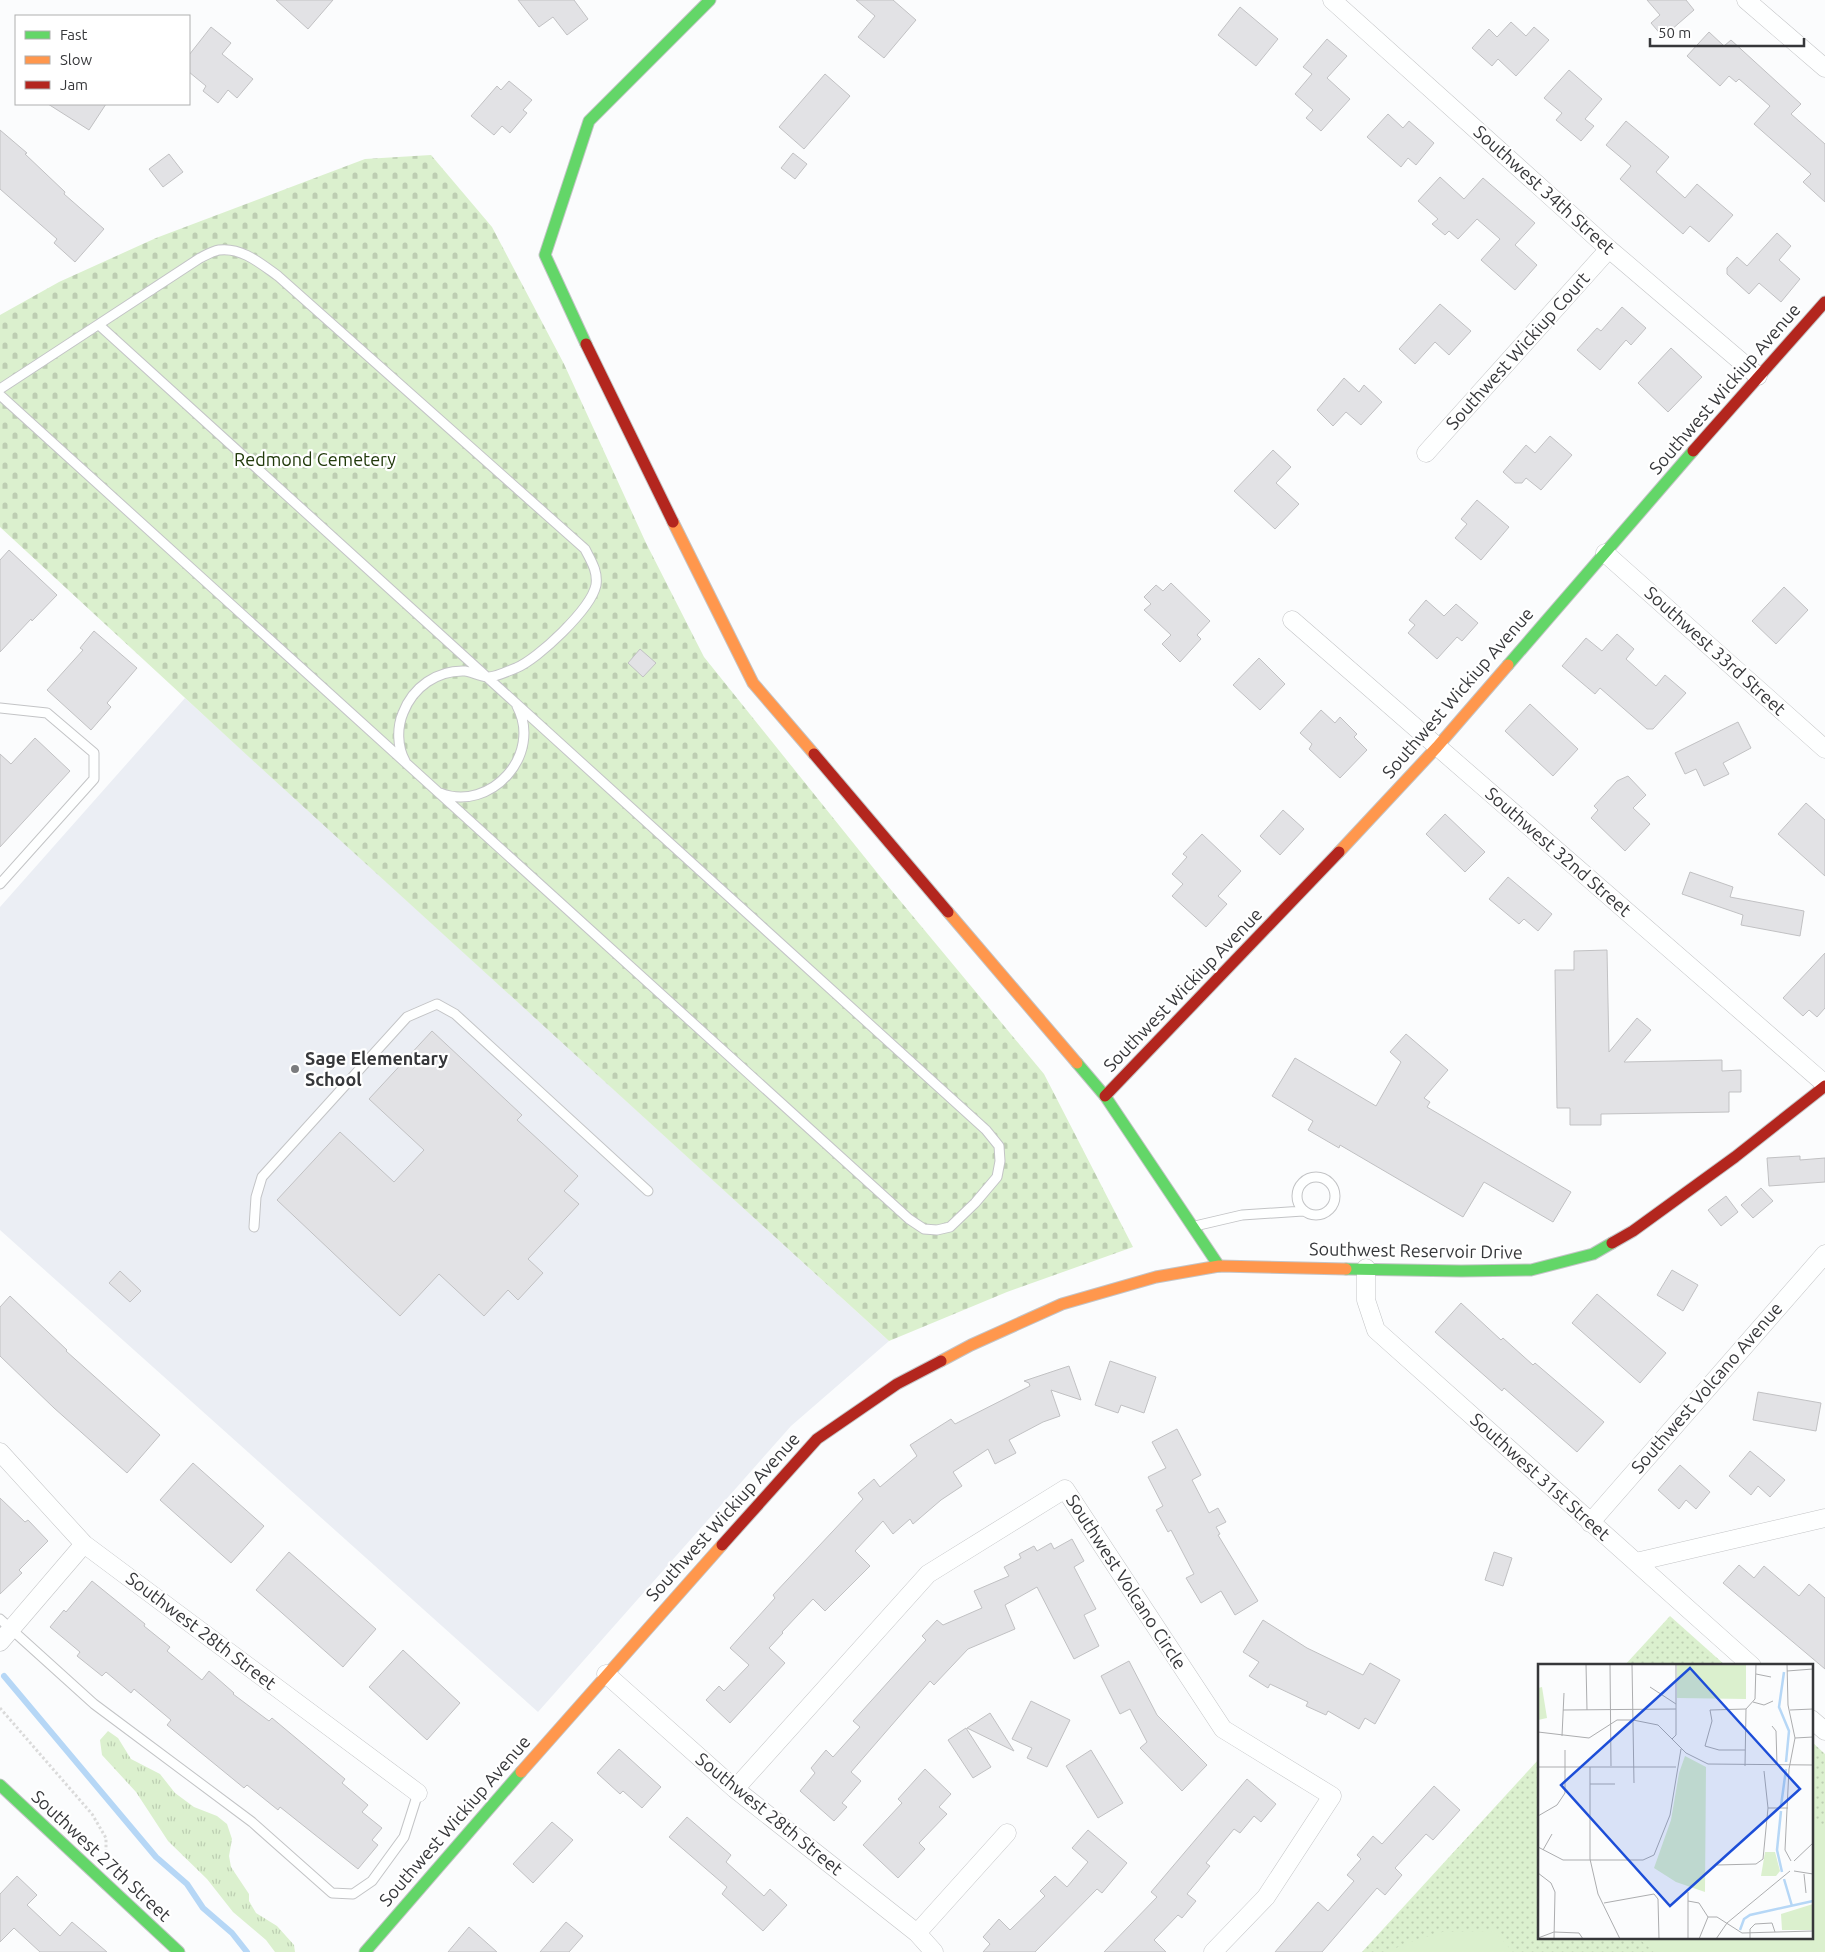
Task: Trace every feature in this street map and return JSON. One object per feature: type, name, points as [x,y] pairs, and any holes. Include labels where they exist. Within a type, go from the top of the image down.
[{"type":"street","points":[[710,0],[588,121],[545,255],[612,400],[753,683],[1105,1096],[1219,1266]]},
{"type":"street","name":"Southwest 34th Street","points":[[1332,0],[1609,249],[1758,376]]},
{"type":"street","points":[[1746,0],[1825,68]]},
{"type":"street","name":"Southwest Wickiup Court","points":[[1426,453],[1609,249]]},
{"type":"street","name":"Southwest Wickiup Avenue","points":[[1105,1096],[1260,936],[1437,747],[1758,376],[1825,302]]},
{"type":"street","name":"Southwest 33rd Street","points":[[1605,553],[1825,749]]},
{"type":"street","name":"Southwest 32nd Street","points":[[1292,620],[1825,1085]]},
{"type":"street","name":"Southwest Reservoir Drive","points":[[1219,1266],[1461,1271],[1531,1270],[1593,1254],[1633,1231],[1736,1157],[1825,1085]]},
{"type":"street","name":"Southwest Volcano Avenue","points":[[1590,1523],[1825,1254]]},
{"type":"street","name":"Southwest Wickiup Avenue","points":[[373,1949],[606,1674],[817,1439],[896,1384],[971,1344],[1062,1304],[1156,1277],[1219,1266]]},
{"type":"street","name":"Southwest 31st Street","points":[[1366,1268],[1366,1300],[1376,1330],[1750,1664]]},
{"type":"street","name":"Southwest 28th Street","points":[[0,1452],[84,1544],[418,1793]]},
{"type":"street","name":"Southwest Volcano Circle","points":[[734,1790],[928,1574],[1066,1489],[1223,1730],[1332,1796],[1266,1897],[1213,1952]]},
{"type":"street","points":[[1636,1562],[1825,1518]]},
{"type":"street","points":[[3,1630],[84,1544]]},
{"type":"street","name":"Southwest 28th Street","points":[[606,1674],[734,1790],[916,1933],[934,1952]]},
{"type":"street","points":[[1812,1720],[1825,1731]]},
{"type":"street","name":"Southwest 27th Street","points":[[0,1785],[179,1952]]},
{"type":"street","points":[[916,1933],[1007,1833]]},
{"type":"lane","points":[[0,389],[200,258],[218,250],[233,250],[252,257],[278,276],[585,550],[596,568],[596,586],[585,607],[568,627],[537,655],[517,668],[487,677],[465,671],[452,672],[432,679],[415,692],[407,703],[399,730],[399,744],[406,763]]},
{"type":"lane","points":[[0,395],[908,1219],[924,1229],[937,1230],[950,1227],[997,1176],[1000,1161],[999,1146],[986,1130],[99,325]]},
{"type":"lane","points":[[437,792],[457,796],[471,796],[497,785],[508,776],[519,758],[524,738],[523,724],[515,702]]},
{"type":"lane","points":[[0,708],[47,713],[94,753],[94,779],[0,884]]},
{"type":"lane","points":[[254,1227],[256,1197],[262,1177],[407,1016],[437,1004],[455,1014],[648,1191]]},
{"type":"lane","points":[[1193,1227],[1242,1216],[1304,1211],[1311,1216],[1322,1215],[1332,1207],[1336,1195],[1330,1182],[1325,1179],[1312,1177],[1302,1183],[1297,1194],[1297,1200],[1304,1211]]},
{"type":"lane","points":[[3,1630],[94,1704],[252,1822],[332,1893],[353,1894],[372,1881],[404,1837],[418,1793]]},
{"type":"path","points":[[0,1708],[92,1814],[106,1838],[106,1850]]},
{"type":"shaded area","name":"Sage Elementary School","points":[[185,698],[889,1341],[791,1426],[538,1712],[0,1230],[0,907]]},
{"type":"green space","name":"Redmond Cemetery","points":[[431,155],[492,227],[564,364],[646,543],[704,657],[887,885],[1044,1074],[1133,1247],[1007,1292],[889,1341],[0,527],[0,315],[59,282],[156,238],[365,159]]},
{"type":"green space","points":[[1670,1616],[1724,1664],[1626,1664]]},
{"type":"green space","points":[[108,1731],[118,1738],[131,1759],[160,1774],[175,1793],[194,1807],[217,1816],[227,1824],[232,1839],[229,1856],[231,1867],[249,1894],[249,1901],[256,1913],[277,1926],[294,1945],[295,1952],[275,1952],[266,1940],[233,1912],[207,1879],[168,1841],[136,1792],[102,1755],[100,1740]]},
{"type":"green space","points":[[1812,1742],[1825,1754],[1825,1952],[1362,1952],[1538,1760],[1538,1940],[1812,1940]]},
{"type":"green space","points":[[1812,1817],[1825,1829],[1825,1952],[1654,1952],[1640,1940],[1812,1940]]},
{"type":"green space","points":[[1494,1931],[1513,1952],[1388,1952],[1404,1944],[1442,1932]]},
{"type":"building","points":[[276,0],[333,0],[308,29]]},
{"type":"building","points":[[518,0],[574,0],[588,19],[567,35],[553,17],[539,27]]},
{"type":"building","points":[[856,0],[893,0],[916,20],[884,58],[858,37],[875,16]]},
{"type":"building","points":[[1647,0],[1686,0],[1694,10],[1663,37],[1651,23],[1660,15]]},
{"type":"building","points":[[1240,7],[1278,39],[1256,66],[1218,35]]},
{"type":"building","points":[[1511,22],[1526,36],[1534,27],[1549,40],[1516,76],[1498,59],[1492,66],[1472,48],[1489,29],[1497,37]]},
{"type":"building","points":[[211,27],[231,43],[222,54],[253,79],[237,98],[228,90],[218,103],[203,91],[206,86],[190,73],[190,54]]},
{"type":"building","points":[[1709,32],[1724,46],[1731,40],[1801,104],[1791,114],[1825,144],[1825,202],[1803,182],[1811,174],[1754,124],[1770,106],[1739,79],[1736,82],[1729,76],[1720,86],[1687,56]]},
{"type":"building","points":[[1327,39],[1347,56],[1327,78],[1350,99],[1321,131],[1306,118],[1313,110],[1295,94],[1312,74],[1303,67]]},
{"type":"building","points":[[1569,70],[1602,99],[1585,119],[1594,126],[1581,141],[1556,120],[1562,113],[1544,98]]},
{"type":"building","points":[[825,74],[850,96],[804,149],[779,127]]},
{"type":"building","points":[[509,81],[532,100],[523,110],[527,113],[510,133],[502,126],[494,135],[471,116],[497,86],[501,90]]},
{"type":"building","points":[[50,105],[105,105],[89,130]]},
{"type":"building","points":[[1388,114],[1403,128],[1409,121],[1434,143],[1416,165],[1408,158],[1401,167],[1367,137]]},
{"type":"building","points":[[1626,121],[1669,157],[1656,172],[1685,198],[1697,184],[1733,215],[1709,242],[1690,226],[1683,234],[1620,179],[1631,166],[1606,145]]},
{"type":"building","points":[[0,130],[27,153],[25,154],[65,192],[64,194],[104,229],[75,262],[54,243],[57,239],[0,189]]},
{"type":"building","points":[[793,153],[807,164],[795,179],[781,168]]},
{"type":"building","points":[[169,154],[183,172],[163,187],[149,169]]},
{"type":"building","points":[[1440,177],[1464,199],[1483,178],[1535,223],[1515,245],[1537,265],[1515,290],[1481,260],[1500,239],[1477,219],[1458,239],[1449,231],[1445,235],[1432,224],[1438,219],[1418,201]]},
{"type":"building","points":[[1777,233],[1791,246],[1779,260],[1800,279],[1781,302],[1759,283],[1749,294],[1727,274],[1727,268],[1737,257],[1747,266]]},
{"type":"building","points":[[1440,304],[1471,331],[1449,355],[1435,342],[1415,364],[1399,349]]},
{"type":"building","points":[[1622,307],[1646,328],[1631,345],[1626,340],[1600,370],[1577,350],[1597,328],[1601,331]]},
{"type":"building","points":[[1671,348],[1702,377],[1668,412],[1638,383]]},
{"type":"building","points":[[1344,378],[1359,392],[1364,385],[1382,402],[1361,425],[1346,412],[1333,426],[1317,410]]},
{"type":"building","points":[[1550,436],[1572,455],[1541,490],[1526,478],[1522,483],[1515,483],[1503,472],[1526,445],[1535,453]]},
{"type":"building","points":[[1273,450],[1291,467],[1276,483],[1299,504],[1275,529],[1234,491]]},
{"type":"building","points":[[1477,500],[1509,527],[1481,560],[1455,538],[1467,524],[1461,519]]},
{"type":"building","points":[[9,550],[57,595],[0,652],[0,560]]},
{"type":"building","points":[[1171,583],[1210,621],[1197,635],[1201,639],[1180,662],[1162,644],[1171,635],[1144,610],[1151,604],[1144,597],[1156,585],[1163,591]]},
{"type":"building","points":[[1784,587],[1808,610],[1776,644],[1752,621]]},
{"type":"building","points":[[1426,600],[1444,616],[1456,604],[1478,623],[1462,641],[1457,637],[1437,659],[1408,633],[1415,625],[1409,620]]},
{"type":"building","points":[[94,631],[137,668],[107,703],[111,707],[91,730],[47,690],[83,650],[80,648]]},
{"type":"building","points":[[1617,634],[1634,649],[1626,659],[1656,686],[1665,675],[1686,693],[1653,729],[1647,729],[1600,688],[1595,694],[1562,666],[1586,638],[1602,651]]},
{"type":"building","points":[[640,649],[656,663],[643,677],[628,663]]},
{"type":"building","points":[[1259,658],[1285,684],[1260,710],[1233,685]]},
{"type":"building","points":[[1530,704],[1578,749],[1553,776],[1505,731]]},
{"type":"building","points":[[1321,710],[1335,723],[1340,717],[1357,734],[1354,737],[1367,750],[1340,778],[1309,749],[1312,744],[1300,733]]},
{"type":"building","points":[[1738,722],[1751,748],[1723,763],[1729,774],[1704,786],[1696,769],[1685,774],[1675,753]]},
{"type":"building","points":[[35,738],[70,771],[0,847],[0,754],[11,764]]},
{"type":"building","points":[[1628,776],[1646,795],[1633,808],[1650,824],[1625,851],[1591,818],[1598,810],[1594,806],[1617,781]]},
{"type":"building","points":[[1806,803],[1825,820],[1825,876],[1778,834]]},
{"type":"building","points":[[1283,810],[1304,829],[1280,855],[1260,836]]},
{"type":"building","points":[[1445,814],[1485,852],[1465,872],[1426,834]]},
{"type":"building","points":[[1202,834],[1241,871],[1218,896],[1227,904],[1206,927],[1172,896],[1183,884],[1172,874],[1187,857],[1183,854]]},
{"type":"building","points":[[1690,872],[1733,887],[1730,897],[1804,911],[1800,936],[1741,925],[1743,915],[1682,894]]},
{"type":"building","points":[[1508,877],[1552,914],[1538,931],[1524,919],[1519,924],[1489,899]]},
{"type":"building","points":[[1607,950],[1609,1052],[1637,1018],[1651,1030],[1624,1062],[1722,1060],[1722,1071],[1741,1070],[1741,1092],[1729,1092],[1729,1112],[1601,1114],[1601,1125],[1570,1125],[1570,1108],[1557,1108],[1555,970],[1574,970],[1574,951]]},
{"type":"building","points":[[1825,953],[1825,1008],[1817,1017],[1809,1010],[1803,1016],[1783,998]]},
{"type":"building","name":"Sage Elementary School","points":[[432,1031],[522,1115],[517,1120],[578,1176],[564,1191],[579,1204],[528,1259],[543,1273],[518,1300],[508,1290],[484,1316],[439,1274],[400,1316],[277,1200],[340,1132],[394,1182],[424,1150],[369,1099]]},
{"type":"building","points":[[1406,1034],[1448,1070],[1424,1098],[1430,1102],[1427,1107],[1571,1192],[1553,1222],[1484,1182],[1463,1217],[1340,1145],[1339,1148],[1308,1130],[1313,1121],[1272,1096],[1295,1058],[1376,1106],[1401,1062],[1390,1052]]},
{"type":"building","points":[[1800,1156],[1800,1160],[1825,1158],[1825,1182],[1769,1186],[1767,1158]]},
{"type":"building","points":[[1761,1188],[1773,1201],[1753,1218],[1741,1205]]},
{"type":"building","points":[[1726,1196],[1738,1212],[1721,1226],[1708,1210]]},
{"type":"building","points":[[1672,1270],[1698,1285],[1683,1311],[1657,1295]]},
{"type":"building","points":[[120,1271],[141,1291],[130,1302],[109,1283]]},
{"type":"building","points":[[1597,1294],[1666,1353],[1640,1383],[1572,1323]]},
{"type":"building","points":[[10,1296],[66,1351],[160,1435],[127,1473],[54,1408],[0,1356],[0,1307]]},
{"type":"building","points":[[1461,1303],[1501,1340],[1503,1338],[1533,1365],[1535,1363],[1604,1422],[1577,1452],[1504,1388],[1502,1391],[1435,1332]]},
{"type":"building","points":[[1110,1361],[1156,1377],[1144,1413],[1121,1405],[1118,1413],[1095,1405]]},
{"type":"building","points":[[1069,1366],[1081,1400],[1051,1390],[1060,1416],[1043,1422],[1009,1440],[1016,1453],[995,1464],[988,1449],[953,1472],[962,1486],[941,1500],[913,1524],[910,1519],[893,1534],[883,1521],[855,1551],[870,1566],[825,1611],[813,1599],[782,1632],[769,1648],[785,1663],[730,1723],[706,1700],[719,1686],[724,1691],[749,1665],[730,1648],[775,1598],[773,1595],[863,1499],[858,1493],[874,1479],[880,1487],[917,1456],[910,1445],[951,1419],[955,1424],[1030,1386],[1029,1383],[1024,1381]]},
{"type":"building","points":[[1758,1392],[1821,1403],[1816,1431],[1753,1420]]},
{"type":"building","points":[[1177,1429],[1201,1475],[1192,1480],[1209,1513],[1218,1508],[1226,1522],[1216,1527],[1220,1534],[1218,1535],[1258,1601],[1235,1615],[1221,1591],[1201,1603],[1186,1578],[1194,1574],[1171,1530],[1168,1532],[1156,1510],[1163,1506],[1148,1477],[1166,1468],[1152,1442]]},
{"type":"building","points":[[1750,1451],[1785,1480],[1770,1497],[1758,1486],[1751,1495],[1729,1476]]},
{"type":"building","points":[[193,1463],[264,1526],[231,1563],[160,1500]]},
{"type":"building","points":[[1680,1465],[1710,1492],[1696,1509],[1686,1500],[1679,1509],[1658,1490]]},
{"type":"building","points":[[0,1498],[25,1522],[28,1520],[48,1541],[19,1570],[22,1573],[0,1594]]},
{"type":"building","points":[[1072,1539],[1084,1561],[1074,1567],[1096,1609],[1084,1615],[1099,1646],[1074,1659],[1037,1587],[1005,1605],[1015,1629],[968,1649],[934,1685],[930,1681],[851,1772],[861,1781],[842,1803],[847,1807],[834,1821],[800,1791],[815,1773],[811,1768],[826,1750],[833,1757],[860,1727],[853,1721],[926,1640],[922,1636],[937,1620],[943,1625],[982,1608],[974,1591],[1009,1576],[1004,1567],[1021,1558],[1019,1554],[1034,1546],[1037,1551],[1051,1543],[1054,1549]]},
{"type":"building","points":[[289,1552],[376,1629],[343,1667],[256,1590]]},
{"type":"building","points":[[1494,1552],[1512,1558],[1503,1586],[1485,1580]]},
{"type":"building","points":[[1739,1565],[1754,1578],[1764,1566],[1799,1596],[1809,1584],[1825,1598],[1825,1669],[1723,1583]]},
{"type":"building","points":[[92,1581],[145,1624],[144,1626],[170,1647],[167,1651],[202,1680],[209,1671],[233,1694],[269,1721],[272,1718],[345,1779],[342,1783],[368,1805],[362,1812],[382,1828],[372,1840],[378,1845],[358,1869],[280,1807],[278,1810],[247,1785],[244,1788],[167,1725],[171,1720],[134,1689],[131,1693],[106,1672],[102,1676],[77,1656],[80,1652],[50,1627],[64,1610],[66,1612]]},
{"type":"building","points":[[1263,1620],[1307,1648],[1363,1675],[1370,1663],[1400,1680],[1375,1724],[1365,1718],[1359,1729],[1328,1711],[1326,1715],[1306,1706],[1308,1702],[1270,1684],[1268,1688],[1249,1676],[1259,1662],[1243,1652]]},
{"type":"building","points":[[403,1650],[460,1703],[427,1740],[369,1687]]},
{"type":"building","points":[[1129,1661],[1157,1715],[1207,1765],[1182,1791],[1140,1748],[1147,1742],[1130,1709],[1120,1714],[1101,1676]]},
{"type":"building","points":[[1031,1701],[1070,1720],[1047,1767],[1027,1758],[1032,1748],[1012,1739]]},
{"type":"building","points":[[990,1713],[1014,1751],[967,1728]]},
{"type":"building","points":[[966,1728],[991,1767],[973,1778],[948,1740]]},
{"type":"building","points":[[619,1749],[661,1787],[642,1808],[623,1791],[620,1794],[597,1773]]},
{"type":"building","points":[[1091,1750],[1123,1803],[1098,1818],[1066,1766]]},
{"type":"building","points":[[925,1769],[951,1794],[939,1807],[947,1814],[919,1843],[925,1849],[898,1878],[863,1845],[902,1803],[898,1799]]},
{"type":"building","points":[[1247,1779],[1276,1804],[1261,1822],[1254,1816],[1240,1833],[1234,1829],[1206,1863],[1210,1866],[1187,1894],[1196,1901],[1182,1918],[1178,1915],[1154,1940],[1166,1952],[1104,1952],[1157,1897],[1151,1892]]},
{"type":"building","points":[[1434,1786],[1460,1810],[1433,1840],[1426,1834],[1395,1868],[1402,1875],[1385,1895],[1377,1888],[1322,1952],[1275,1952],[1318,1902],[1328,1911],[1354,1881],[1347,1875],[1361,1859],[1357,1855],[1373,1836],[1382,1844]]},
{"type":"building","points":[[687,1817],[731,1855],[726,1862],[764,1896],[770,1889],[787,1905],[763,1931],[722,1894],[727,1887],[669,1837]]},
{"type":"building","points":[[552,1822],[573,1840],[533,1883],[513,1864]]},
{"type":"building","points":[[1088,1830],[1127,1863],[1102,1893],[1097,1889],[1035,1952],[983,1952],[990,1944],[983,1937],[999,1919],[1010,1930],[1045,1896],[1040,1891],[1055,1876],[1067,1887],[1088,1862],[1072,1848]]},
{"type":"building","points":[[17,1876],[37,1895],[27,1905],[60,1936],[72,1922],[107,1952],[40,1952],[14,1928],[0,1942],[0,1894]]},
{"type":"building","points":[[566,1922],[583,1936],[569,1952],[540,1952]]},
{"type":"building","points":[[469,1927],[497,1952],[448,1952]]},
{"type":"waterway","points":[[4,1676],[156,1857],[187,1884],[203,1908],[232,1933],[247,1952]]},
{"type":"traffic: fast","points":[[586,344],[545,255],[589,121],[710,0]]},
{"type":"traffic: fast","points":[[1508,665],[1693,451]]},
{"type":"traffic: fast","points":[[1077,1063],[1105,1096],[1219,1266]]},
{"type":"traffic: fast","points":[[1346,1269],[1531,1270],[1593,1254],[1612,1243]]},
{"type":"traffic: fast","points":[[365,1952],[521,1772]]},
{"type":"traffic: fast","points":[[0,1785],[179,1952]]},
{"type":"traffic: slow","points":[[673,522],[753,683],[814,754]]},
{"type":"traffic: slow","points":[[1339,852],[1437,747],[1508,665]]},
{"type":"traffic: slow","points":[[948,912],[1077,1063]]},
{"type":"traffic: slow","points":[[941,1361],[971,1345],[1062,1304],[1156,1277],[1219,1266],[1346,1269]]},
{"type":"traffic: slow","points":[[521,1772],[722,1545]]},
{"type":"traffic: jam","points":[[1693,451],[1825,302]]},
{"type":"traffic: jam","points":[[586,344],[673,522]]},
{"type":"traffic: jam","points":[[814,754],[948,912]]},
{"type":"traffic: jam","points":[[1105,1096],[1339,852]]},
{"type":"traffic: jam","points":[[1612,1243],[1633,1231],[1735,1157],[1825,1086]]},
{"type":"traffic: jam","points":[[722,1545],[817,1439],[897,1384],[941,1361]]},
{"type":"place","name":"Sage Elementary School","points":[[295,1069]]}]
